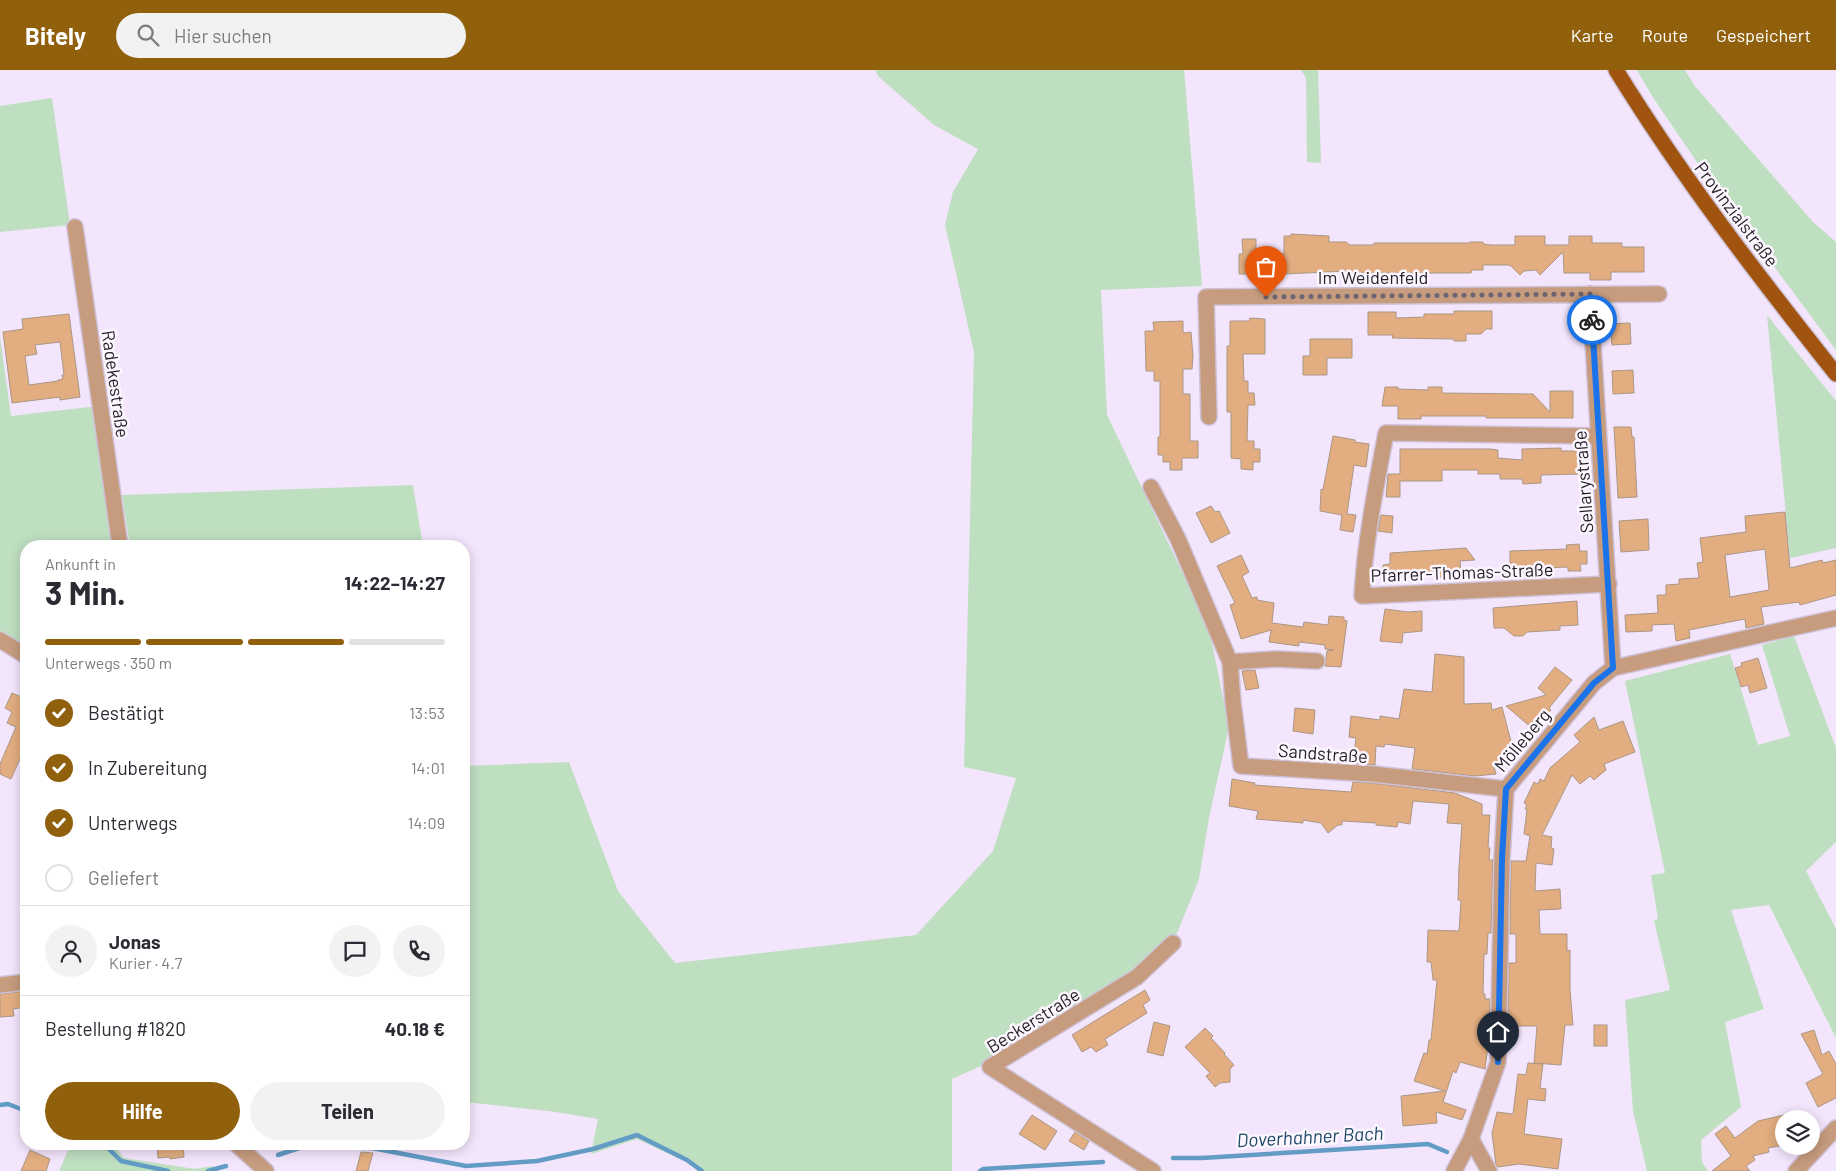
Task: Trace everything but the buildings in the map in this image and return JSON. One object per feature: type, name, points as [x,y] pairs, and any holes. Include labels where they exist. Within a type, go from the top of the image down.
[{"type":"main road","name":"Provinzialstraße","points":[[1616,70],[1699,196],[1836,374]]},
{"type":"street","name":"Radekestraße","points":[[75,227],[119,540]]},
{"type":"street","name":"Sellarystraße","points":[[1590,294],[1613,668]]},
{"type":"street","name":"Im Weidenfeld","points":[[1209,417],[1206,297],[1659,294]]},
{"type":"street","name":"Pfarrer-Thomas-Straße","points":[[1598,436],[1386,432],[1373,506],[1362,596],[1609,584]]},
{"type":"street","name":"Sandstraße","points":[[1151,487],[1178,539],[1230,662],[1232,702],[1241,766],[1373,774],[1506,789]]},
{"type":"street","name":"Mölleberg","points":[[1454,1171],[1471,1139],[1498,1062],[1502,858],[1506,789],[1594,683],[1613,668],[1836,618]]},
{"type":"street","points":[[0,640],[20,652]]},
{"type":"street","points":[[1230,662],[1275,659],[1317,661]]},
{"type":"street","name":"Beckerstraße","points":[[1153,1171],[990,1067],[1138,977],[1173,943]]},
{"type":"street","points":[[0,985],[20,983]]},
{"type":"street","points":[[1796,1171],[1836,1128]]},
{"type":"street","points":[[1471,1139],[1489,1171]]},
{"type":"street","points":[[245,1150],[257,1169]]},
{"type":"green space","points":[[875,70],[1184,70],[1202,286],[1101,290],[1107,415],[1209,628],[1229,727],[1209,818],[1199,879],[1173,943],[1019,1049],[952,1079],[952,1171],[699,1171],[686,1162],[637,1139],[591,1154],[598,1119],[549,1111],[470,1103],[470,766],[569,762],[618,891],[675,963],[916,935],[993,851],[1016,778],[964,767],[974,352],[945,225],[953,192],[978,149],[934,125],[878,76]]},
{"type":"green space","points":[[1301,70],[1318,70],[1321,163],[1307,162],[1306,78]]},
{"type":"green space","points":[[1637,70],[1685,70],[1694,85],[1813,222],[1836,242],[1836,350],[1701,168],[1652,96]]},
{"type":"green space","points":[[52,98],[70,225],[0,232],[0,106]]},
{"type":"green space","points":[[1767,315],[1836,401],[1836,548],[1790,558]]},
{"type":"green space","points":[[0,337],[11,416],[98,406],[113,540],[20,540],[20,646],[0,633]]},
{"type":"green space","points":[[413,485],[422,540],[129,540],[122,495]]},
{"type":"green space","points":[[1794,636],[1836,748],[1836,842],[1806,871],[1836,929],[1836,1038],[1769,905],[1731,910],[1764,1009],[1725,1022],[1741,1107],[1701,1140],[1702,1162],[1708,1171],[1647,1171],[1633,1111],[1625,1000],[1670,990],[1654,920],[1658,919],[1651,875],[1665,873],[1625,681],[1730,654],[1758,745],[1790,736],[1762,645]]},
{"type":"green space","points":[[68,1150],[118,1150],[124,1158],[195,1169],[212,1166],[215,1171],[59,1171]]},
{"type":"waterway","name":"Doverhahner Bach","points":[[0,1105],[8,1104],[20,1109]]},
{"type":"waterway","name":"Doverhahner Bach","points":[[382,1150],[466,1166],[537,1161],[593,1149],[637,1135],[687,1160],[702,1171]]},
{"type":"waterway","name":"Doverhahner Bach","points":[[1173,1158],[1202,1158],[1428,1144],[1447,1152]]},
{"type":"waterway","name":"Doverhahner Bach","points":[[110,1150],[121,1161],[168,1171]]},
{"type":"waterway","name":"Doverhahner Bach","points":[[278,1155],[293,1150]]},
{"type":"waterway","name":"Doverhahner Bach","points":[[980,1171],[983,1169],[1103,1162]]},
{"type":"waterway","name":"Doverhahner Bach","points":[[208,1171],[226,1166]]},
{"type":"way so far","points":[[1266,297],[1590,294],[1592,320]]},
{"type":"route","points":[[1498,1062],[1502,858],[1506,789],[1594,683],[1613,668],[1592,320]]}]
